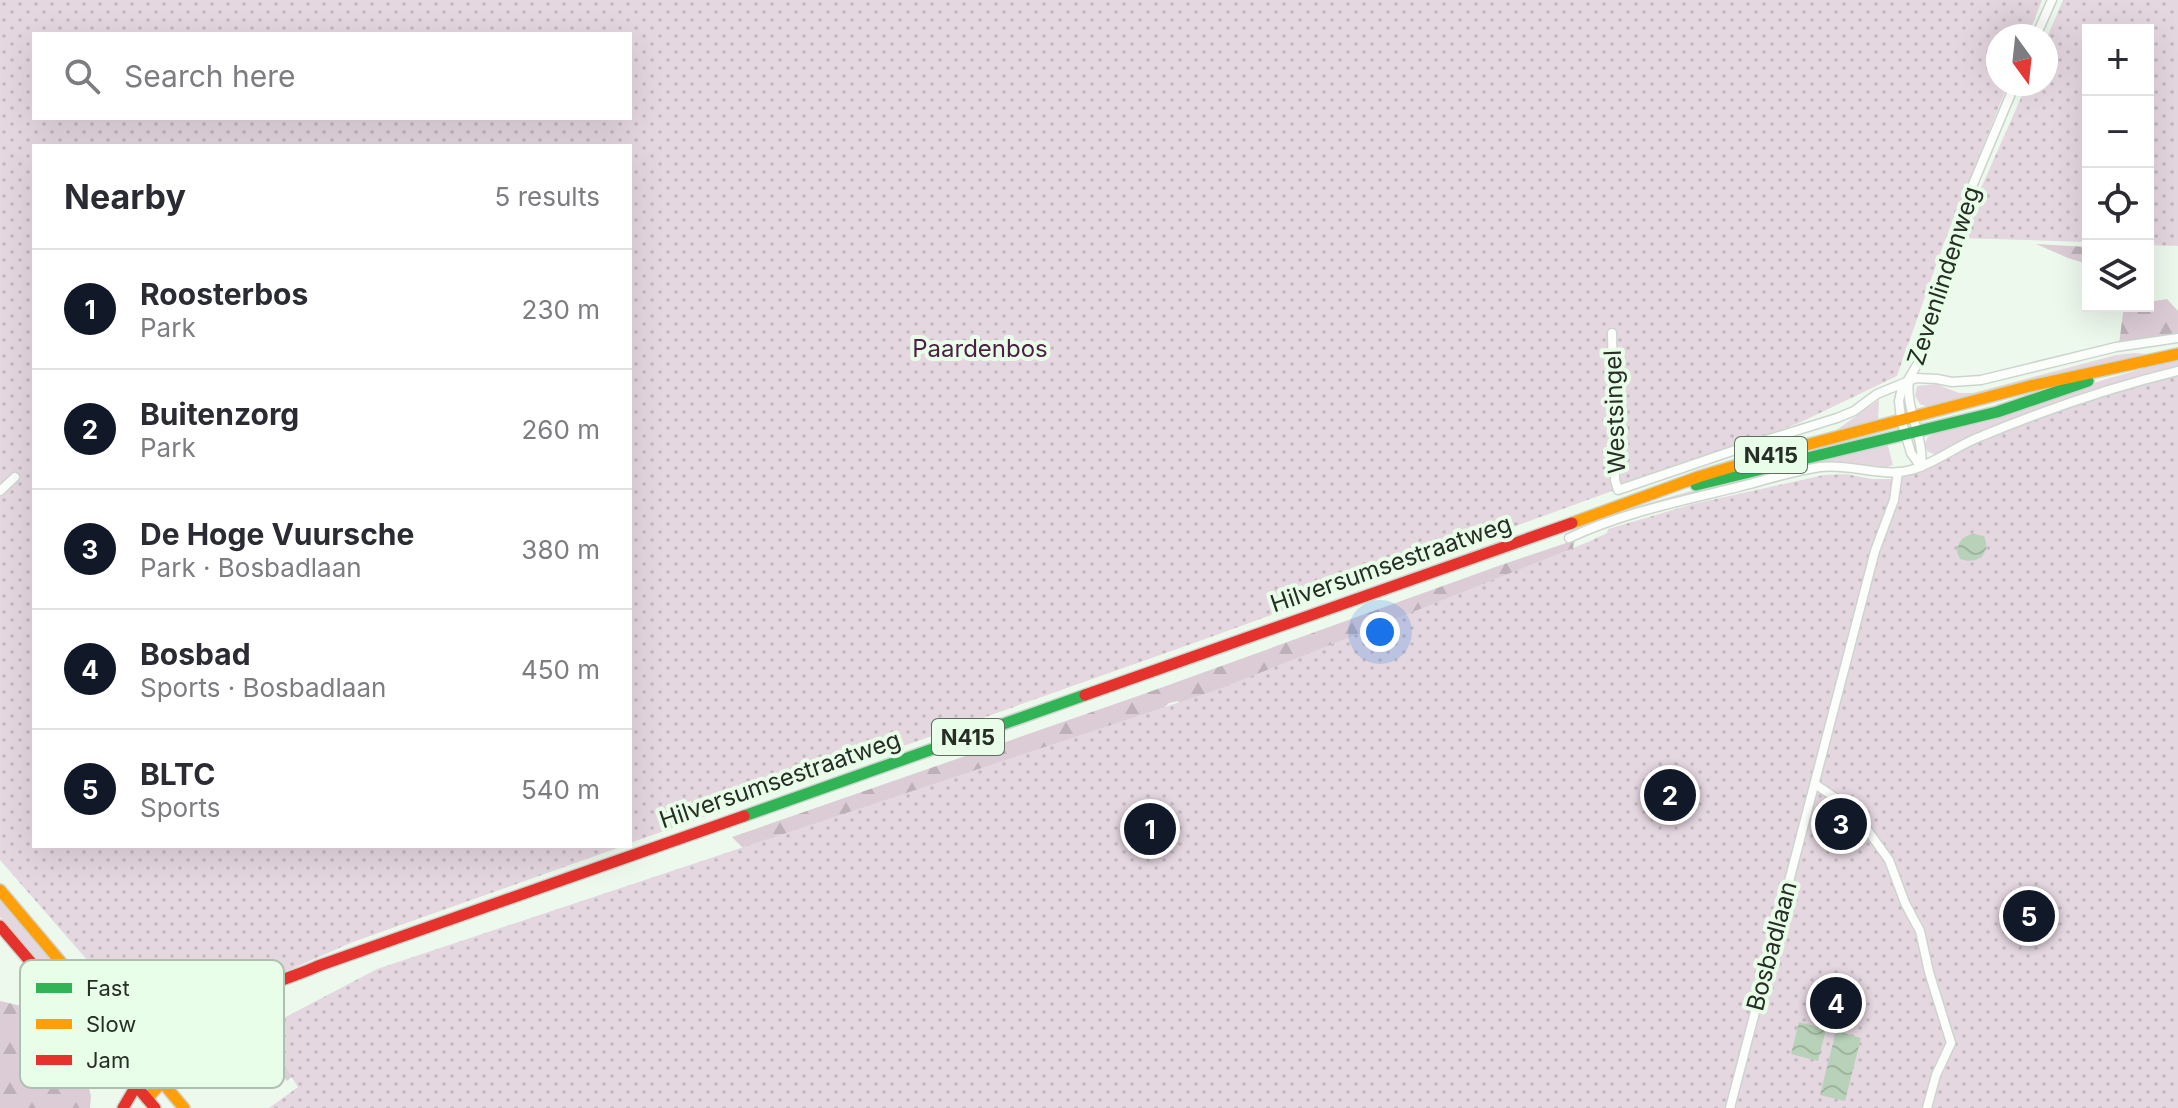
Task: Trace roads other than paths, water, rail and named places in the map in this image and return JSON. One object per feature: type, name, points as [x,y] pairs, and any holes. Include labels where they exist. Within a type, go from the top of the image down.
[{"type":"main road","name":"Hilversumsestraatweg","points":[[284,982],[1698,477],[1901,419],[2030,386],[2178,354]]},
{"type":"main road","name":"Hilversumsestraatweg","points":[[1630,503],[2033,401],[2129,366]]},
{"type":"main road","points":[[0,890],[59,960]]},
{"type":"main road","points":[[0,926],[29,960]]},
{"type":"main road","points":[[123,1108],[135,1088]]},
{"type":"main road","points":[[137,1088],[148,1105]]},
{"type":"main road","points":[[168,1088],[184,1108]]},
{"type":"street","points":[[2041,24],[2052,0]]},
{"type":"street","name":"Zevenlindenweg","points":[[1905,434],[1899,401],[1901,392],[1918,363],[1956,227],[2010,96]]},
{"type":"street","name":"Westsingel","points":[[1612,333],[1615,480],[1618,490],[1837,418],[1854,411],[1877,394],[1909,380]]},
{"type":"street","points":[[1909,380],[1981,380],[2116,347],[2178,338]]},
{"type":"street","points":[[1569,538],[1613,521],[1818,467],[1844,466],[1898,472],[1921,467],[1978,437],[2027,418],[2178,371]]},
{"type":"street","name":"Zevenlindenweg","points":[[1909,380],[1908,393],[1918,431]]},
{"type":"street","points":[[1918,431],[1921,467]]},
{"type":"street","points":[[1905,434],[1914,459],[1921,467]]},
{"type":"street","name":"Bosbadlaan","points":[[1730,1108],[1875,551],[1894,500],[1898,472]]},
{"type":"street","points":[[0,491],[15,477]]},
{"type":"street","points":[[1815,784],[1853,810],[1889,860],[1905,903],[1920,931],[1951,1043],[1936,1075],[1927,1108]]},
{"type":"water","points":[[1972,534],[1984,536],[1984,553],[1972,561],[1960,559],[1957,552],[1960,543]]},
{"type":"water","points":[[1799,1022],[1826,1029],[1818,1061],[1791,1054]]},
{"type":"water","points":[[1836,1031],[1861,1038],[1845,1101],[1820,1095]]},
{"type":"place","name":"Buitenzorg","points":[[1670,795]]},
{"type":"place","name":"De Hoge Vuursche","points":[[1841,824]]},
{"type":"place","name":"Roosterbos","points":[[1150,829]]},
{"type":"place","name":"BLTC","points":[[2029,916]]},
{"type":"place","name":"Bosbad","points":[[1836,1003]]},
{"type":"park label","name":"Paardenbos","points":[[980,349]]}]
